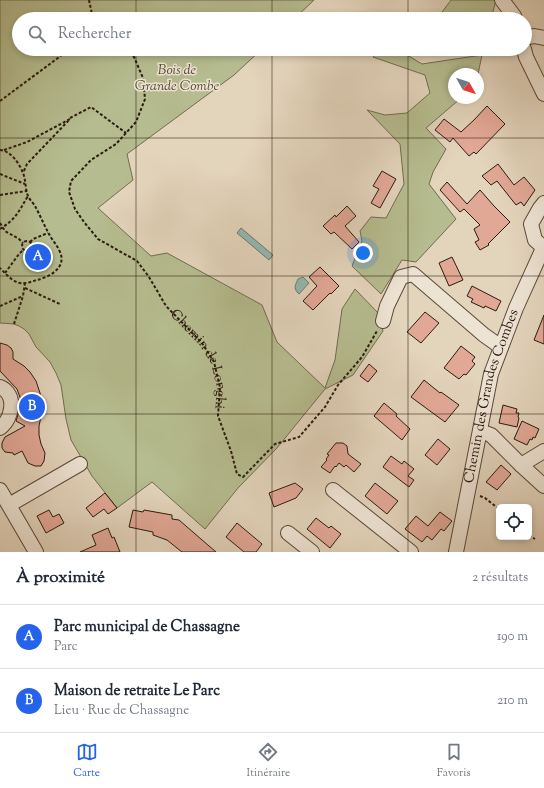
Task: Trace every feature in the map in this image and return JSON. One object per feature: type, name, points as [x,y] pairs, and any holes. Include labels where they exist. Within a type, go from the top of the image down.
[{"type":"street","points":[[502,0],[511,12]]},
{"type":"street","points":[[532,36],[544,38]]},
{"type":"street","points":[[526,56],[544,94]]},
{"type":"street","points":[[544,203],[531,224],[535,240],[544,247]]},
{"type":"street","name":"Chemin des Grandes Combes","points":[[456,552],[491,374],[516,308],[544,247]]},
{"type":"street","points":[[383,321],[386,306],[402,277],[413,274],[484,335],[501,347]]},
{"type":"street","points":[[0,387],[3,388],[10,397],[12,407],[9,418],[0,428]]},
{"type":"street","points":[[480,431],[491,436],[521,466],[544,486]]},
{"type":"street","points":[[521,466],[544,451]]},
{"type":"street","points":[[9,505],[80,464]]},
{"type":"street","points":[[0,490],[36,552]]},
{"type":"street","points":[[333,490],[411,552]]},
{"type":"street","points":[[288,533],[312,552]]},
{"type":"path","points":[[89,0],[92,12]]},
{"type":"path","points":[[0,101],[61,56]]},
{"type":"path","name":"Chemin de Longhi","points":[[133,56],[143,78],[145,99],[136,122],[116,144],[92,160],[76,175],[71,181],[69,192],[75,209],[98,239],[137,260],[150,277],[166,306],[202,343],[214,362],[220,387],[218,416],[231,451],[237,474],[242,477],[275,444],[299,437],[325,407],[338,385],[362,357],[383,321]]},
{"type":"path","points":[[2,150],[27,142],[91,106],[126,133]]},
{"type":"path","points":[[23,173],[27,164],[70,119]]},
{"type":"path","points":[[0,268],[12,280],[19,283],[25,283],[43,278],[55,272],[59,268],[62,258],[28,196],[23,173],[11,155],[2,150]]},
{"type":"path","points":[[0,174],[26,185]]},
{"type":"path","points":[[0,195],[27,191]]},
{"type":"path","points":[[1,228],[19,213],[28,196]]},
{"type":"path","points":[[0,223],[1,228],[23,243],[22,246],[24,250]]},
{"type":"path","points":[[23,243],[26,241],[30,242],[33,239],[48,233]]},
{"type":"path","points":[[5,273],[19,254],[24,250],[30,250],[32,246],[30,242]]},
{"type":"path","points":[[14,324],[23,296],[25,283]]},
{"type":"path","points":[[25,288],[60,304]]},
{"type":"path","points":[[0,306],[23,296]]},
{"type":"path","points":[[468,490],[485,498],[496,507]]},
{"type":"green space","name":"Bois de Grande Combe","points":[[0,0],[314,0],[301,12],[12,12],[12,56],[254,56],[234,75],[127,154],[133,180],[98,208],[151,256],[167,253],[262,305],[277,342],[325,388],[335,360],[342,309],[355,289],[379,314],[383,331],[353,375],[325,389],[277,448],[238,488],[205,529],[152,482],[117,508],[92,476],[71,440],[61,385],[50,362],[36,347],[29,334],[24,329],[14,324],[0,323]]},
{"type":"green space","points":[[451,0],[496,0],[493,12],[442,12]]},
{"type":"green space","points":[[409,56],[422,64],[482,56],[479,68],[448,68],[448,104],[454,104],[426,128],[446,149],[433,172],[429,184],[456,219],[416,262],[402,260],[381,294],[352,266],[362,241],[360,231],[371,217],[386,218],[404,184],[400,144],[367,110],[385,115],[407,113],[430,93],[425,75],[373,57]]},
{"type":"water","points":[[241,228],[273,255],[269,260],[237,233]]},
{"type":"water","points":[[303,277],[309,283],[299,294],[295,288],[295,285],[298,279]]},
{"type":"building","points":[[487,106],[505,124],[476,154],[474,152],[469,156],[453,138],[450,142],[435,130],[444,119],[461,132]]},
{"type":"building","points":[[498,164],[514,185],[524,177],[535,190],[524,206],[521,202],[516,205],[497,181],[491,185],[482,176]]},
{"type":"building","points":[[382,171],[396,179],[380,208],[371,203],[379,189],[373,186]]},
{"type":"building","points":[[447,182],[467,204],[480,190],[510,222],[488,244],[489,245],[480,250],[475,242],[479,240],[474,229],[480,225],[464,209],[460,212],[440,190]]},
{"type":"building","points":[[347,206],[356,216],[345,226],[359,242],[352,249],[334,232],[331,234],[323,226],[335,215],[336,217]]},
{"type":"building","points":[[452,257],[463,280],[449,286],[439,263]]},
{"type":"building","points":[[320,267],[339,286],[313,310],[303,301],[317,286],[309,277]]},
{"type":"building","points":[[472,286],[501,301],[496,311],[485,306],[484,308],[471,302],[473,299],[467,296]]},
{"type":"building","points":[[425,312],[439,323],[421,343],[407,332]]},
{"type":"building","points":[[544,315],[544,344],[534,340]]},
{"type":"building","points":[[0,343],[11,348],[13,352],[13,359],[30,372],[36,381],[40,393],[42,412],[39,435],[45,453],[44,461],[41,466],[35,466],[28,463],[22,451],[14,455],[13,453],[5,452],[2,448],[2,443],[5,437],[25,426],[16,421],[19,411],[25,411],[17,389],[0,371]]},
{"type":"building","points":[[461,346],[475,357],[472,361],[475,364],[466,375],[464,374],[459,379],[444,368]]},
{"type":"building","points":[[369,364],[377,371],[368,382],[360,376]]},
{"type":"building","points":[[424,380],[440,393],[441,392],[459,405],[445,422],[411,397]]},
{"type":"building","points":[[384,403],[397,414],[396,416],[410,429],[402,440],[374,416]]},
{"type":"building","points":[[503,405],[517,409],[516,413],[519,413],[519,418],[517,427],[499,423]]},
{"type":"building","points":[[522,421],[539,429],[535,438],[533,437],[532,440],[530,439],[527,445],[514,439]]},
{"type":"building","points":[[438,439],[450,449],[437,465],[425,455]]},
{"type":"building","points":[[336,443],[343,443],[347,446],[348,454],[361,464],[354,472],[346,465],[344,467],[339,463],[330,473],[321,467],[327,460],[326,459],[329,455],[327,454]]},
{"type":"building","points":[[391,456],[402,464],[404,461],[414,469],[408,476],[414,480],[409,487],[383,467]]},
{"type":"building","points":[[501,465],[511,474],[497,490],[486,482]]},
{"type":"building","points":[[295,483],[303,489],[296,498],[274,507],[269,493]]},
{"type":"building","points":[[375,483],[398,501],[387,514],[365,496]]},
{"type":"building","points":[[105,493],[117,508],[108,514],[104,509],[93,517],[86,508]]},
{"type":"building","points":[[49,510],[53,517],[59,514],[64,523],[46,533],[37,516]]},
{"type":"building","points":[[133,510],[143,512],[144,510],[172,515],[172,519],[179,520],[216,552],[182,552],[167,540],[153,535],[153,532],[129,527]]},
{"type":"building","points":[[440,512],[452,521],[444,531],[441,529],[432,540],[427,536],[422,542],[405,529],[416,516],[428,526]]},
{"type":"building","points":[[316,518],[329,528],[331,526],[341,534],[330,548],[307,529]]},
{"type":"building","points":[[237,523],[262,544],[256,552],[244,552],[226,537]]},
{"type":"building","points":[[108,528],[112,538],[114,537],[120,552],[80,552],[96,545],[92,535]]},
{"type":"place","name":"Parc municipal de Chassagne","points":[[38,257]]},
{"type":"place","name":"Maison de retraite Le Parc","points":[[32,407]]}]
